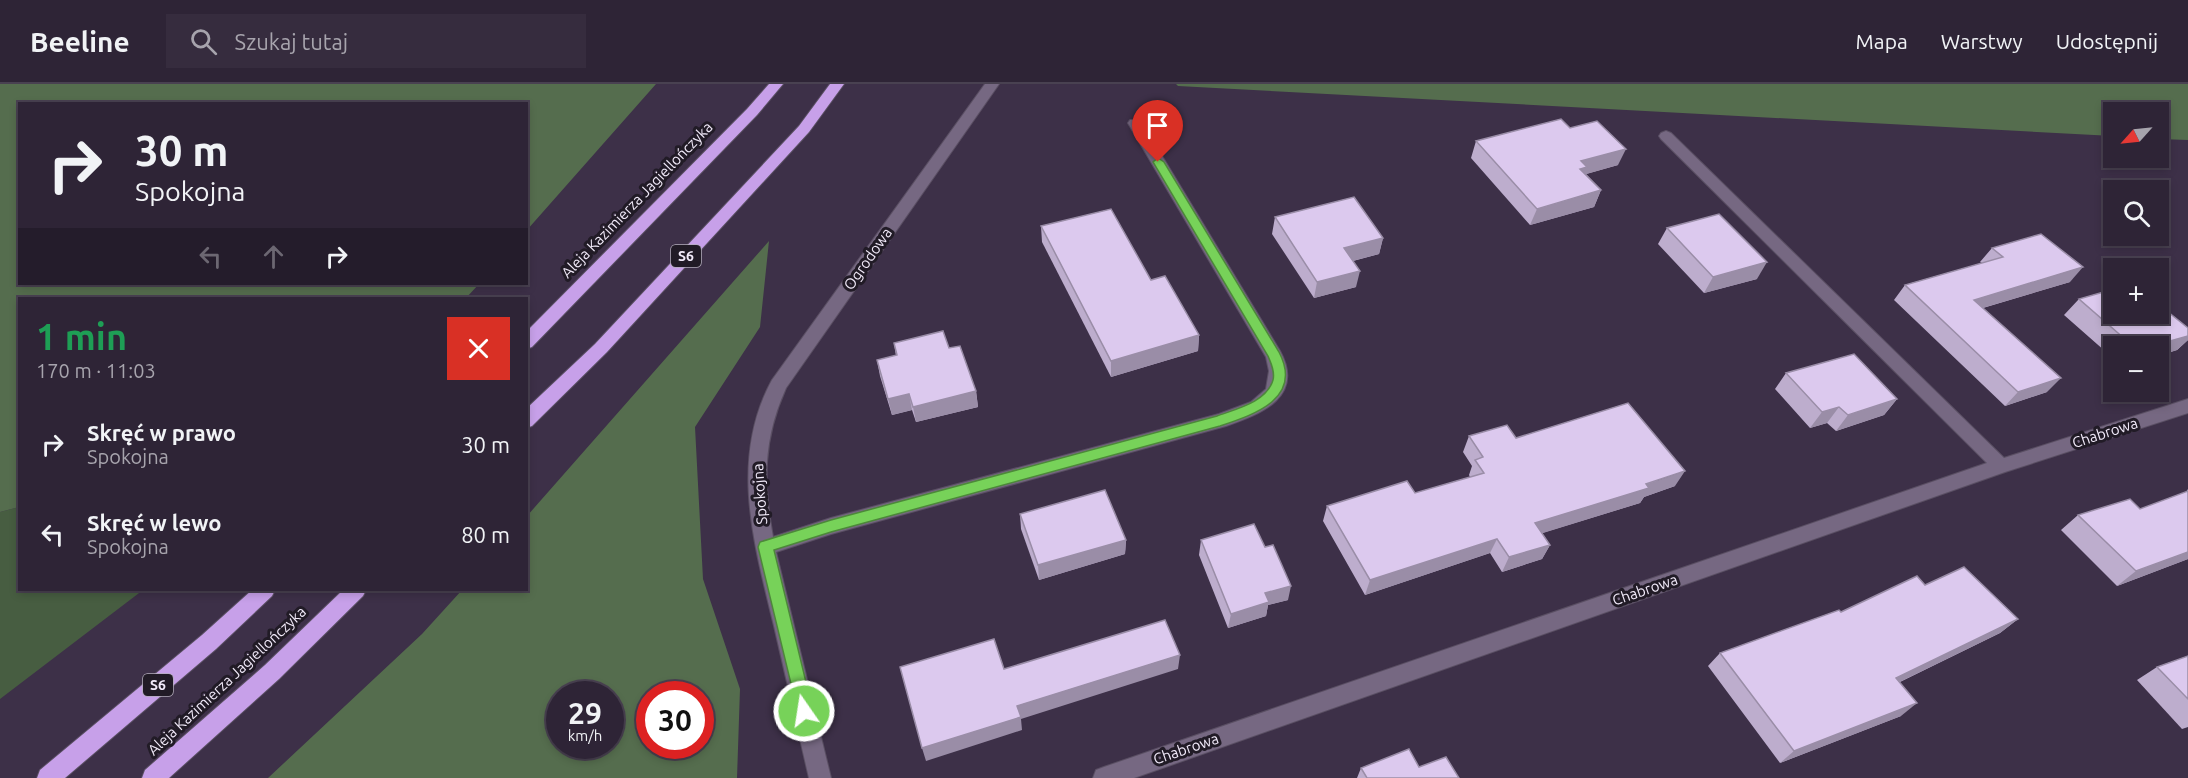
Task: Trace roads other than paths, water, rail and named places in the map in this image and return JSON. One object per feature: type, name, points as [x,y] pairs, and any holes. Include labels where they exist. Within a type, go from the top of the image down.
[{"type":"highway","name":"Aleja Kazimierza Jagiellończyka","points":[[528,341],[752,112],[776,84]]},
{"type":"highway","name":"S6","points":[[528,419],[601,348],[804,129],[837,84]]},
{"type":"highway","name":"S6","points":[[48,778],[209,642],[264,591]]},
{"type":"highway","name":"Aleja Kazimierza Jagiellończyka","points":[[153,778],[272,672],[355,591]]},
{"type":"street","name":"Ogrodowa","points":[[759,441],[764,416],[778,385],[992,84]]},
{"type":"street","name":"Spokojna","points":[[766,547],[831,526],[1220,421],[1244,412],[1268,398],[1280,382],[1280,372],[1274,356],[1135,123]]},
{"type":"street","points":[[1666,136],[2001,466]]},
{"type":"street","name":"Chabrowa","points":[[1104,778],[2001,466],[2188,406]]},
{"type":"street","name":"Spokojna","points":[[759,441],[756,489],[766,547],[820,778]]}]
